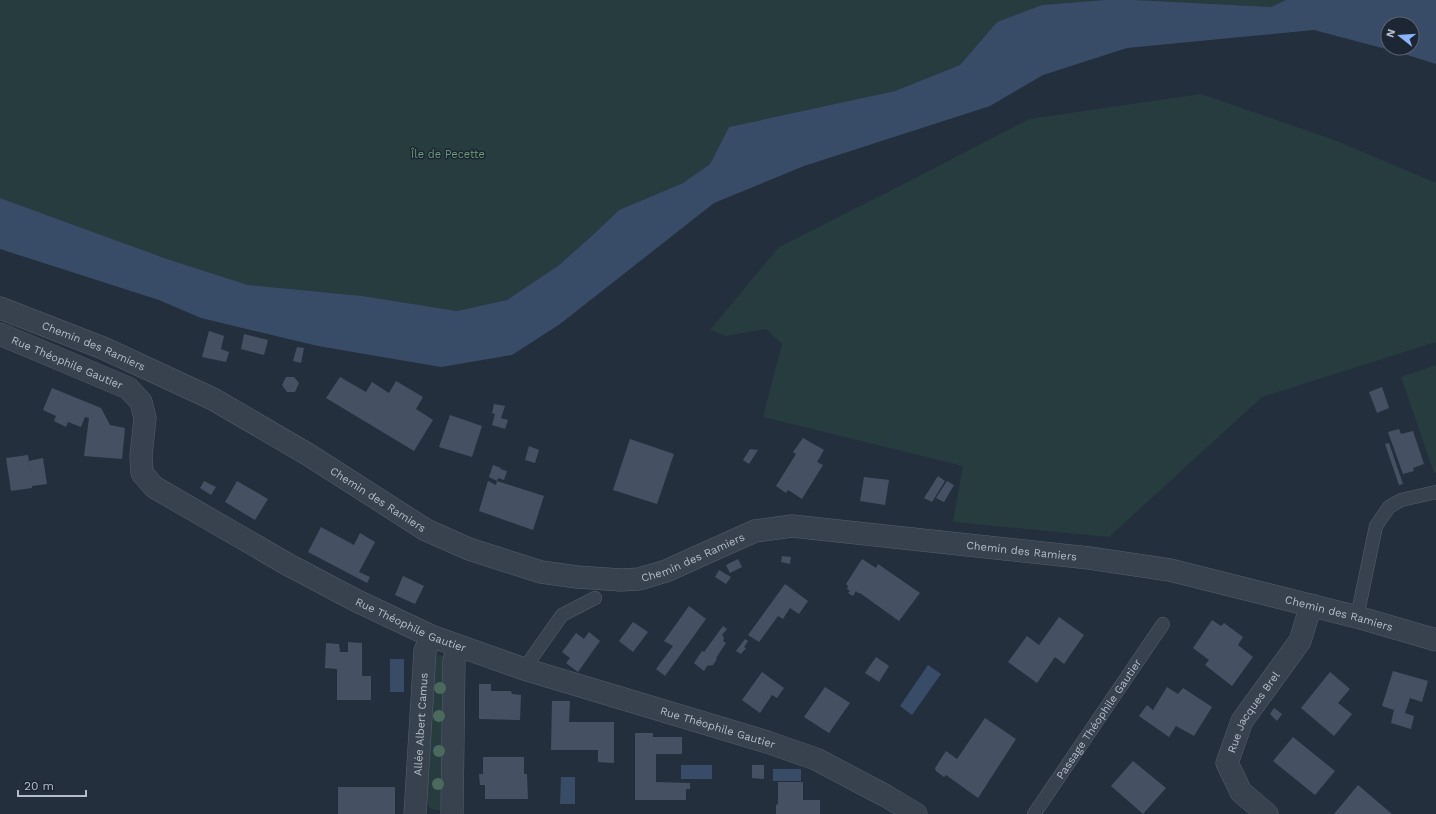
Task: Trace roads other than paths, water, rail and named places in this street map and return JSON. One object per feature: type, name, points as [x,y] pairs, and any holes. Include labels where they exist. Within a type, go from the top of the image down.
[{"type":"street","name":"Chemin des Ramiers","points":[[0,308],[103,348],[213,399],[309,455],[426,530],[469,548],[541,572],[577,577],[621,580],[639,579],[666,572],[755,531],[792,526],[1089,558],[1170,570],[1357,617],[1436,640]]},
{"type":"street","name":"Rue Théophile Gautier","points":[[0,334],[128,388],[141,402],[145,418],[141,456],[142,473],[154,487],[287,564],[355,600],[431,636],[524,669],[767,742],[816,759],[886,796],[916,814]]},
{"type":"street","name":"Rue Jacques Brel","points":[[1267,814],[1241,792],[1227,763],[1242,721],[1300,641],[1311,605]]},
{"type":"street","name":"Allée Albert Camus","points":[[416,814],[425,651],[431,636]]},
{"type":"street","points":[[452,814],[454,661],[458,646]]},
{"type":"lane","points":[[1357,617],[1376,526],[1389,507],[1401,500],[1436,492]]},
{"type":"lane","points":[[524,669],[562,615],[595,598]]},
{"type":"lane","name":"Passage Théophile Gautier","points":[[1034,814],[1163,624]]},
{"type":"water","points":[[1104,0],[1134,0],[1271,7],[1286,0],[1436,0],[1436,64],[1411,56],[1420,56],[1420,16],[1380,16],[1380,47],[1314,30],[1127,48],[1043,75],[990,106],[804,166],[714,203],[560,324],[512,355],[441,367],[318,346],[201,318],[159,300],[0,249],[0,198],[167,259],[248,285],[362,296],[457,311],[507,300],[558,266],[619,210],[683,183],[710,164],[729,127],[895,91],[960,65],[997,22],[1042,5]]},
{"type":"water","points":[[390,659],[404,659],[404,692],[390,692]]},
{"type":"water","points":[[928,665],[941,674],[912,715],[900,706]]},
{"type":"water","points":[[681,765],[712,765],[712,779],[681,779]]},
{"type":"water","points":[[773,769],[801,769],[801,781],[773,781]]},
{"type":"water","points":[[561,777],[575,777],[575,804],[560,804]]},
{"type":"park label","name":"Île de Pecette","points":[[448,154]]}]
